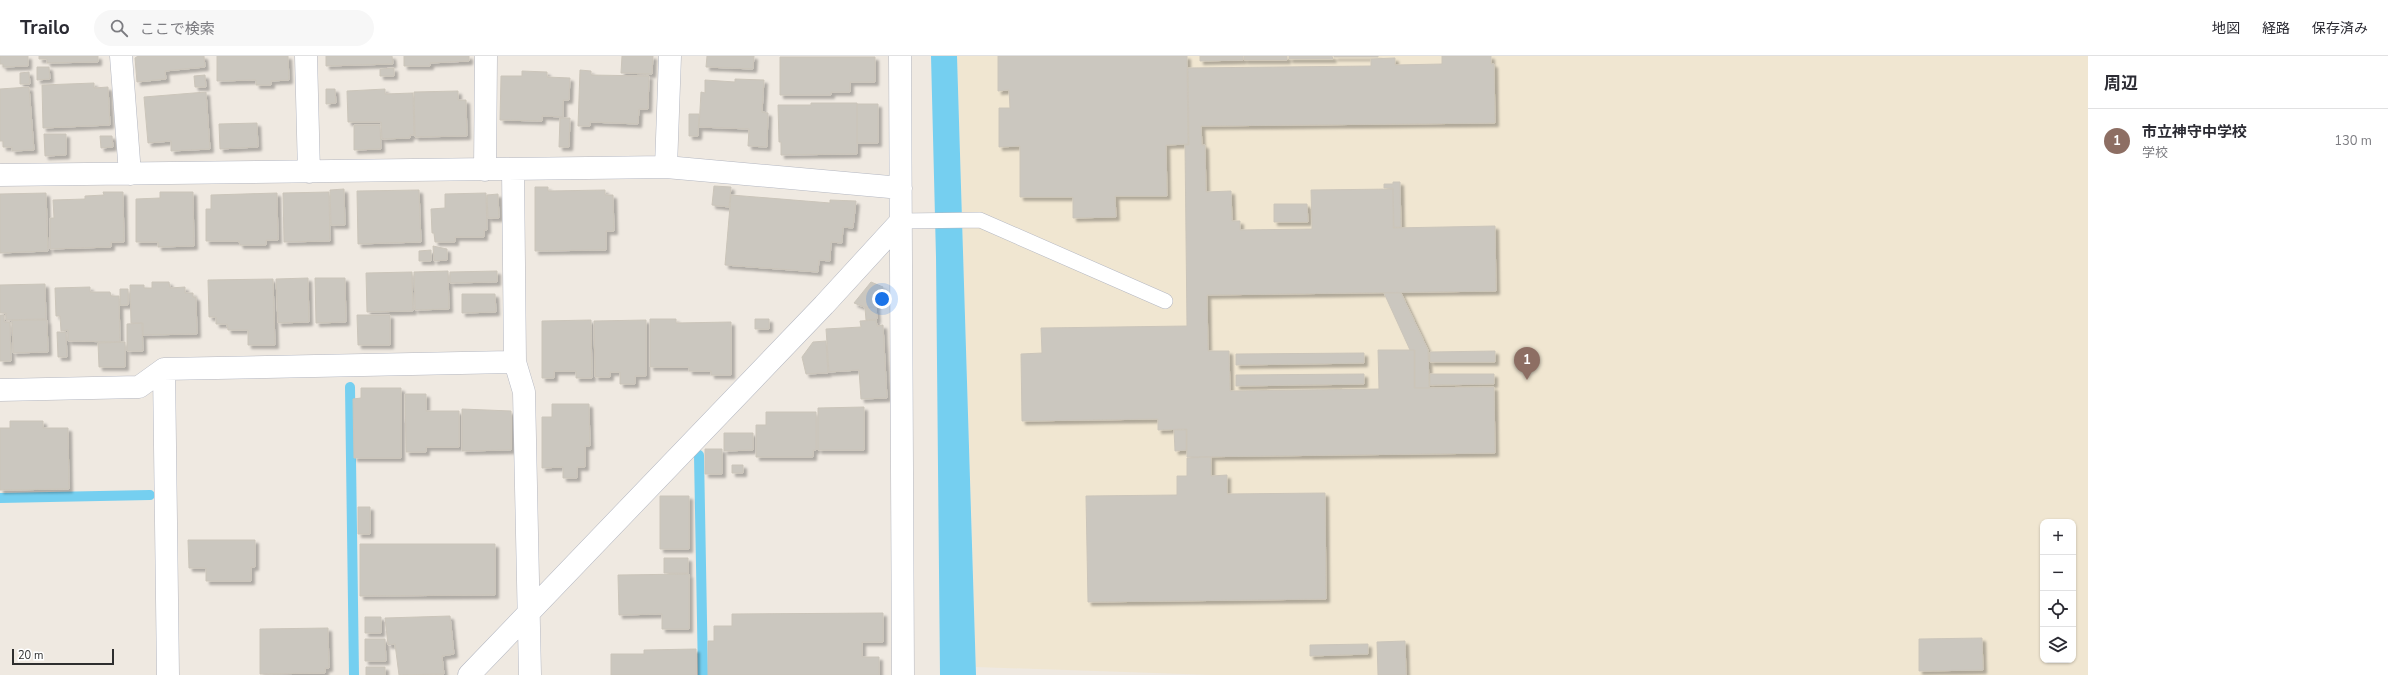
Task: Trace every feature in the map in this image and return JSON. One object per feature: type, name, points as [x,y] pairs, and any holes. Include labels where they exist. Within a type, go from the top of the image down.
[{"type":"street","points":[[121,56],[130,174]]},
{"type":"street","points":[[306,56],[309,172]]},
{"type":"street","points":[[485,170],[486,56]]},
{"type":"street","points":[[666,167],[670,56]]},
{"type":"street","points":[[900,56],[903,675]]},
{"type":"street","points":[[0,175],[666,167],[901,188]]},
{"type":"street","points":[[513,169],[515,362],[524,392],[530,675]]},
{"type":"street","points":[[469,675],[824,306],[901,221]]},
{"type":"street","points":[[0,390],[139,387],[164,369],[515,362]]},
{"type":"street","points":[[164,369],[168,675]]},
{"type":"lane","points":[[901,221],[980,220],[1164,302]]},
{"type":"shaded area","points":[[957,56],[2088,56],[2088,675],[1212,675],[976,667]]},
{"type":"water","points":[[931,56],[957,56],[976,675],[940,675],[936,257]]},
{"type":"building","points":[[0,56],[28,56],[28,66],[3,67],[3,64],[0,64]]},
{"type":"building","points":[[39,56],[98,56],[98,62],[47,63],[47,59],[39,59]]},
{"type":"building","points":[[138,56],[204,56],[205,67],[165,71],[166,79],[137,82],[135,58]]},
{"type":"building","points":[[217,56],[288,56],[289,80],[271,81],[271,85],[256,85],[256,80],[217,81]]},
{"type":"building","points":[[326,56],[392,56],[393,64],[326,66]]},
{"type":"building","points":[[404,56],[469,56],[469,61],[430,63],[430,66],[404,66]]},
{"type":"building","points":[[622,56],[653,56],[652,74],[621,73]]},
{"type":"building","points":[[707,56],[754,56],[753,69],[706,67]]},
{"type":"building","points":[[998,56],[1187,56],[1188,144],[1166,145],[1167,196],[1115,196],[1116,217],[1073,218],[1073,197],[1020,197],[1020,146],[999,147],[999,108],[1010,108],[1009,90],[998,91]]},
{"type":"building","points":[[1200,56],[1243,56],[1243,60],[1200,61]]},
{"type":"building","points":[[1244,56],[1287,56],[1287,60],[1244,60]]},
{"type":"building","points":[[1289,56],[1332,56],[1333,59],[1289,59]]},
{"type":"building","points":[[1378,56],[1378,57],[1334,57]]},
{"type":"building","points":[[1442,56],[1491,56],[1491,64],[1494,64],[1495,123],[1201,126],[1202,145],[1205,145],[1206,192],[1231,191],[1232,221],[1240,221],[1240,230],[1312,229],[1311,190],[1393,189],[1393,228],[1495,226],[1496,291],[1207,295],[1208,351],[1229,351],[1230,391],[1379,389],[1378,350],[1414,350],[1414,388],[1494,387],[1495,453],[1187,457],[1187,429],[1158,430],[1158,419],[1022,421],[1021,354],[1042,353],[1041,328],[1187,326],[1185,145],[1189,145],[1188,68],[1371,66],[1371,59],[1395,58],[1395,65],[1442,64]]},
{"type":"building","points":[[780,57],[875,57],[875,82],[850,82],[850,92],[831,92],[831,95],[780,95]]},
{"type":"building","points":[[37,67],[49,67],[50,79],[37,80]]},
{"type":"building","points":[[394,68],[394,76],[380,76],[380,69]]},
{"type":"building","points":[[580,70],[591,71],[591,75],[649,76],[648,109],[639,109],[638,124],[590,122],[590,126],[578,126]]},
{"type":"building","points":[[522,71],[547,72],[547,77],[570,78],[569,100],[563,100],[563,117],[542,116],[542,121],[500,120],[501,76],[522,76]]},
{"type":"building","points":[[29,72],[30,84],[20,84],[20,73]]},
{"type":"building","points":[[205,75],[206,87],[195,87],[194,76]]},
{"type":"building","points":[[735,79],[764,80],[762,112],[768,113],[767,147],[748,146],[749,129],[699,127],[701,92],[705,93],[705,80],[735,82]]},
{"type":"building","points":[[94,83],[94,88],[108,87],[110,125],[43,128],[42,85]]},
{"type":"building","points":[[29,87],[34,150],[12,151],[12,147],[3,147],[3,141],[0,141],[0,89]]},
{"type":"building","points":[[326,89],[335,89],[336,103],[326,104]]},
{"type":"building","points":[[385,89],[385,94],[413,93],[414,135],[410,135],[410,138],[382,139],[381,122],[348,122],[347,91]]},
{"type":"building","points":[[458,91],[458,100],[466,100],[467,136],[415,137],[414,92]]},
{"type":"building","points":[[206,92],[210,149],[171,151],[171,141],[148,143],[144,97]]},
{"type":"building","points":[[811,103],[857,103],[857,154],[781,155],[781,142],[779,142],[778,105],[811,105]]},
{"type":"building","points":[[857,104],[878,104],[878,143],[857,143]]},
{"type":"building","points":[[689,114],[699,114],[698,136],[689,136]]},
{"type":"building","points":[[560,118],[570,118],[569,147],[559,147]]},
{"type":"building","points":[[257,123],[258,147],[220,149],[219,124]]},
{"type":"building","points":[[354,125],[380,125],[381,149],[354,150]]},
{"type":"building","points":[[44,134],[66,134],[66,155],[45,156]]},
{"type":"building","points":[[100,136],[112,136],[113,147],[101,148]]},
{"type":"building","points":[[1393,182],[1400,182],[1401,227],[1394,227],[1393,188],[1384,188],[1384,184],[1393,184]]},
{"type":"building","points":[[714,186],[731,187],[729,207],[712,205]]},
{"type":"building","points":[[535,187],[548,187],[548,191],[605,190],[605,195],[613,195],[614,231],[606,231],[606,250],[535,251]]},
{"type":"building","points":[[344,189],[345,225],[331,225],[330,190]]},
{"type":"building","points":[[419,190],[421,242],[358,244],[357,191]]},
{"type":"building","points":[[103,192],[123,192],[124,242],[111,242],[111,247],[50,249],[50,218],[54,218],[53,200],[85,199],[85,196],[104,195]]},
{"type":"building","points":[[160,192],[193,192],[194,246],[158,247],[158,242],[136,242],[136,199],[160,198]]},
{"type":"building","points":[[329,192],[330,241],[284,242],[283,193]]},
{"type":"building","points":[[46,193],[48,251],[0,253],[0,194]]},
{"type":"building","points":[[277,193],[278,240],[266,240],[266,245],[240,245],[239,241],[206,241],[206,209],[211,209],[211,195]]},
{"type":"building","points":[[486,193],[487,230],[484,230],[484,237],[455,237],[455,242],[435,242],[434,233],[432,233],[431,209],[445,208],[445,194]]},
{"type":"building","points":[[498,194],[499,218],[488,218],[487,195]]},
{"type":"building","points":[[731,195],[830,203],[830,200],[856,201],[853,228],[843,227],[842,243],[831,242],[830,261],[819,260],[818,272],[725,265]]},
{"type":"building","points":[[1274,204],[1307,204],[1308,222],[1274,222]]},
{"type":"building","points":[[433,246],[447,249],[447,260],[434,261]]},
{"type":"building","points":[[431,250],[431,261],[419,261],[419,251]]},
{"type":"building","points":[[448,271],[449,309],[415,310],[414,272]]},
{"type":"building","points":[[497,271],[497,282],[450,283],[450,272]]},
{"type":"building","points":[[412,272],[413,311],[367,312],[366,273]]},
{"type":"building","points":[[308,278],[309,322],[278,323],[276,279]]},
{"type":"building","points":[[315,278],[345,278],[346,322],[316,323]]},
{"type":"building","points":[[273,279],[275,345],[248,345],[248,330],[228,330],[227,324],[216,324],[216,317],[209,317],[208,280]]},
{"type":"building","points":[[152,282],[169,282],[170,288],[185,287],[185,293],[193,293],[193,297],[196,297],[197,334],[143,335],[143,323],[131,323],[130,285],[144,285],[144,288],[152,288]]},
{"type":"building","points":[[871,282],[883,287],[876,307],[864,307],[854,303]]},
{"type":"building","points":[[45,284],[46,319],[6,320],[6,313],[0,313],[0,285]]},
{"type":"building","points":[[90,287],[90,292],[110,292],[111,296],[119,296],[120,342],[68,341],[68,330],[61,331],[60,316],[56,316],[55,288]]},
{"type":"building","points":[[120,289],[128,289],[128,305],[120,305]]},
{"type":"building","points":[[1384,293],[1401,293],[1428,350],[1429,388],[1415,388],[1415,350],[1410,350]]},
{"type":"building","points":[[462,294],[495,294],[496,312],[462,313]]},
{"type":"building","points":[[876,307],[877,319],[866,320],[865,308]]},
{"type":"building","points":[[0,315],[4,315],[4,322],[10,322],[11,361],[0,361]]},
{"type":"building","points":[[357,315],[390,315],[390,345],[358,345]]},
{"type":"building","points":[[650,319],[676,319],[676,323],[731,322],[731,375],[711,375],[711,371],[689,371],[689,367],[650,367]]},
{"type":"building","points":[[755,319],[769,319],[769,329],[755,329]]},
{"type":"building","points":[[12,320],[47,320],[48,352],[13,353]]},
{"type":"building","points":[[591,320],[592,378],[576,378],[576,371],[554,371],[554,378],[542,378],[542,321]]},
{"type":"building","points":[[646,320],[646,376],[635,376],[635,384],[620,384],[620,372],[610,372],[610,377],[595,377],[594,321]]},
{"type":"building","points":[[876,320],[877,326],[883,325],[887,398],[861,399],[859,370],[829,372],[826,329],[861,327],[860,321]]},
{"type":"building","points":[[142,323],[143,351],[127,351],[127,324]]},
{"type":"building","points":[[57,332],[66,332],[67,357],[58,357]]},
{"type":"building","points":[[826,341],[828,373],[806,374],[802,357],[813,342]]},
{"type":"building","points":[[125,342],[125,367],[99,367],[98,343]]},
{"type":"building","points":[[1495,351],[1495,362],[1430,362],[1430,352]]},
{"type":"building","points":[[1364,353],[1364,363],[1236,365],[1236,354]]},
{"type":"building","points":[[1364,374],[1364,384],[1236,386],[1236,375]]},
{"type":"building","points":[[1430,374],[1494,374],[1494,384],[1430,385]]},
{"type":"building","points":[[361,388],[401,388],[401,458],[354,458],[353,399],[361,398]]},
{"type":"building","points":[[405,394],[426,394],[426,411],[459,411],[459,447],[426,447],[426,452],[406,452]]},
{"type":"building","points":[[552,404],[589,404],[590,446],[585,446],[585,467],[577,467],[577,478],[563,478],[563,467],[542,468],[542,417],[552,417]]},
{"type":"building","points":[[864,407],[864,450],[818,450],[818,408]]},
{"type":"building","points":[[462,409],[511,411],[511,450],[462,451]]},
{"type":"building","points":[[766,412],[816,412],[816,450],[813,450],[813,457],[756,457],[756,425],[766,425]]},
{"type":"building","points":[[10,421],[43,421],[43,428],[68,428],[69,489],[0,490],[0,428],[10,428]]},
{"type":"building","points":[[1174,430],[1186,430],[1186,450],[1175,451]]},
{"type":"building","points":[[724,433],[753,433],[753,450],[724,451]]},
{"type":"building","points":[[705,449],[722,449],[722,474],[705,474]]},
{"type":"building","points":[[1211,457],[1211,476],[1227,475],[1227,494],[1325,493],[1326,599],[1088,602],[1086,496],[1177,495],[1177,476],[1187,476],[1187,458]]},
{"type":"building","points":[[732,465],[743,465],[743,473],[732,473]]},
{"type":"building","points":[[660,496],[689,496],[689,549],[660,549]]},
{"type":"building","points":[[358,507],[370,507],[370,534],[358,534]]},
{"type":"building","points":[[188,540],[255,540],[255,567],[251,567],[251,581],[206,581],[206,568],[189,568]]},
{"type":"building","points":[[360,544],[495,544],[495,595],[360,596]]},
{"type":"building","points":[[664,558],[688,558],[688,573],[664,573]]},
{"type":"building","points":[[689,574],[689,629],[662,629],[662,614],[619,615],[618,575]]},
{"type":"building","points":[[883,613],[883,642],[862,642],[862,657],[879,657],[879,675],[708,675],[708,641],[714,641],[714,626],[732,626],[732,614]]},
{"type":"building","points":[[450,616],[454,654],[442,656],[444,674],[399,675],[395,644],[388,645],[385,618]]},
{"type":"building","points":[[365,617],[381,617],[381,633],[365,633]]},
{"type":"building","points":[[328,628],[329,668],[325,668],[325,673],[260,674],[260,629]]},
{"type":"building","points":[[1982,638],[1983,670],[1919,671],[1919,639]]},
{"type":"building","points":[[365,639],[385,639],[386,661],[365,661]]},
{"type":"building","points":[[1405,641],[1406,675],[1378,675],[1377,642]]},
{"type":"building","points":[[1368,644],[1368,654],[1310,656],[1310,645]]},
{"type":"building","points":[[696,649],[696,675],[611,675],[611,654],[644,654],[644,650]]},
{"type":"building","points":[[366,667],[385,667],[385,675],[366,675]]},
{"type":"waterway","points":[[350,387],[354,675]]},
{"type":"waterway","points":[[699,455],[703,675]]},
{"type":"waterway","points":[[0,498],[150,495]]},
{"type":"place","name":"市立神守中学校","points":[[1527,380]]}]
